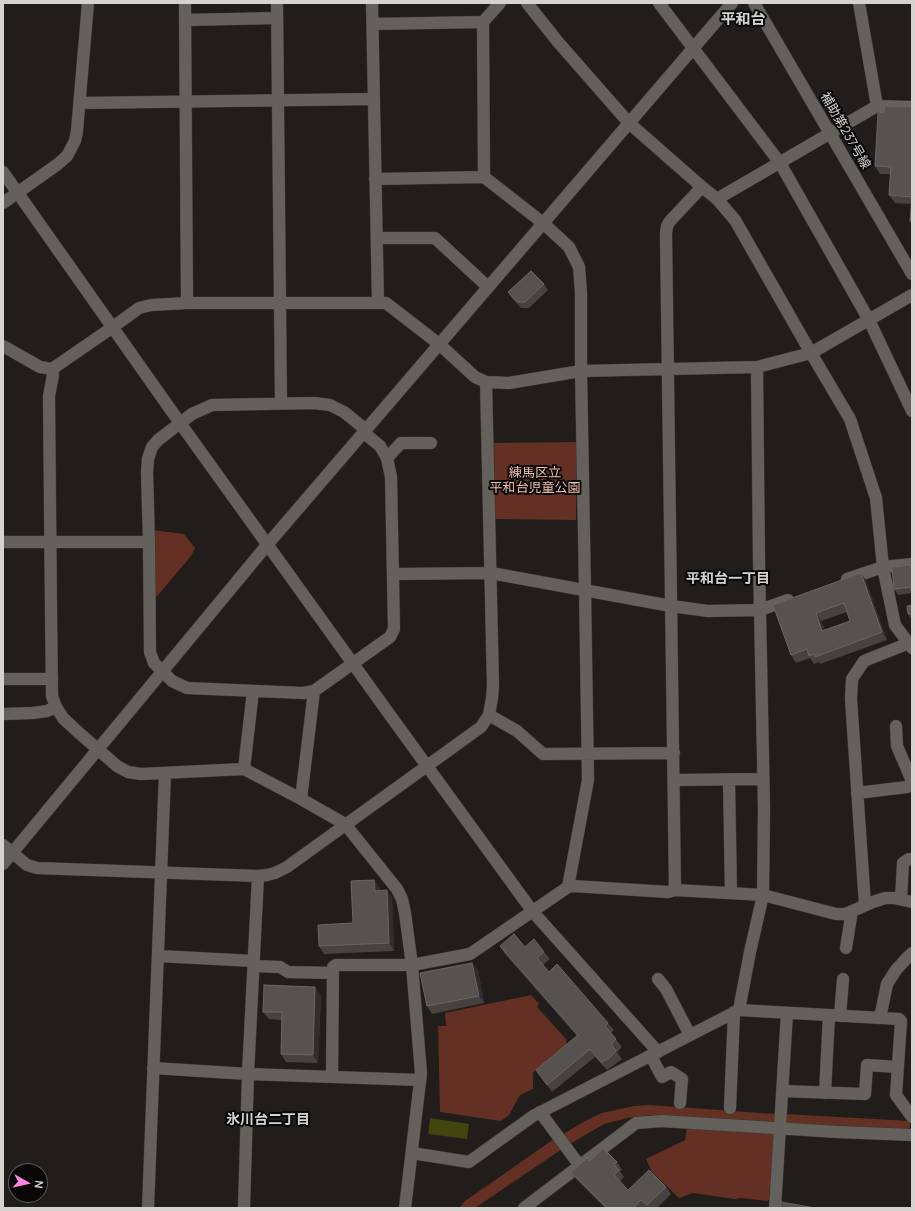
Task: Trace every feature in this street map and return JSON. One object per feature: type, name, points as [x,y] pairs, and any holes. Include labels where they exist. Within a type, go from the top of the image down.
[{"type":"street","points":[[3,203],[58,164],[67,156],[75,140],[80,103],[88,3]]},
{"type":"street","points":[[185,3],[187,303]]},
{"type":"street","points":[[277,3],[281,403]]},
{"type":"street","points":[[372,3],[378,303]]},
{"type":"street","points":[[484,177],[483,22],[500,3]]},
{"type":"street","points":[[527,3],[558,42],[629,123],[717,199],[735,220],[850,419],[876,498],[883,567],[895,625],[910,646],[864,661],[852,679],[851,699],[865,905]]},
{"type":"street","points":[[659,3],[780,163],[869,320],[912,410]]},
{"type":"street","points":[[3,864],[8,849],[98,750],[267,545],[732,3]]},
{"type":"street","name":"補助第237号線","points":[[754,3],[912,274]]},
{"type":"street","points":[[859,3],[877,106]]},
{"type":"street","points":[[185,20],[278,18]]},
{"type":"street","points":[[373,24],[483,22]]},
{"type":"street","points":[[80,103],[374,99]]},
{"type":"street","points":[[717,199],[877,106],[912,107]]},
{"type":"street","points":[[3,172],[267,545],[533,912],[654,1054],[662,1077],[671,1072],[682,1079],[680,1103]]},
{"type":"street","points":[[376,179],[484,177],[543,223],[569,247],[579,267],[581,292],[588,780],[568,887]]},
{"type":"street","points":[[675,890],[667,226],[702,187]]},
{"type":"street","points":[[377,238],[435,238],[488,287]]},
{"type":"street","points":[[3,346],[40,367],[52,369],[139,308],[151,305],[187,303],[386,303],[439,344],[475,377],[486,382],[509,383],[581,372],[757,367],[811,353],[912,295]]},
{"type":"street","points":[[730,1108],[737,1011],[763,895],[763,779],[757,367]]},
{"type":"street","points":[[52,369],[53,375],[49,396],[50,542],[52,696],[56,707],[68,722],[98,750],[116,766],[128,772],[140,774],[244,769],[301,799],[346,824],[397,889],[402,899],[405,913],[412,965],[421,1073],[405,1208]]},
{"type":"street","points":[[8,849],[27,865],[38,868],[258,876],[271,874],[281,870],[481,727],[489,715],[492,698],[491,572],[486,382]]},
{"type":"street","points":[[314,403],[330,405],[344,412],[380,446],[388,458],[391,477],[394,629],[390,637],[314,691],[303,693],[187,688],[172,681],[162,672],[154,663],[150,652],[147,472],[148,459],[152,448],[158,440],[180,423],[192,414],[212,405],[314,403]]},
{"type":"street","points":[[388,458],[401,443],[431,443]]},
{"type":"street","points":[[3,542],[149,542]]},
{"type":"street","points":[[840,582],[883,567],[912,564]]},
{"type":"street","points":[[393,574],[491,572],[671,606],[708,611],[760,610],[796,597]]},
{"type":"street","points":[[3,679],[52,679]]},
{"type":"street","points":[[244,769],[253,691]]},
{"type":"street","points":[[301,799],[314,691]]},
{"type":"street","points":[[3,714],[32,713],[47,711],[56,707]]},
{"type":"street","points":[[489,715],[517,731],[543,754],[674,753]]},
{"type":"street","points":[[858,793],[911,786],[898,746],[896,726]]},
{"type":"street","points":[[148,1208],[165,773]]},
{"type":"street","points":[[674,780],[763,779]]},
{"type":"street","points":[[729,780],[731,893]]},
{"type":"street","points":[[332,1077],[333,967],[336,965],[412,965],[470,954],[478,950],[568,887],[573,886],[668,892],[675,890],[763,895],[836,914],[850,912],[885,898],[894,898],[907,901],[903,863],[909,859],[912,860]]},
{"type":"street","points":[[244,1208],[248,1074],[258,876]]},
{"type":"street","points":[[846,948],[851,917],[850,912]]},
{"type":"street","points":[[158,956],[280,967],[288,972],[333,973]]},
{"type":"street","points":[[880,1018],[888,984],[896,970],[909,956]]},
{"type":"street","points":[[658,979],[666,989],[690,1035]]},
{"type":"street","points":[[825,1093],[834,1016],[843,979]]},
{"type":"street","points":[[412,1153],[468,1162],[540,1112],[737,1011],[899,1019],[901,1021],[896,1095],[907,1100],[912,1117]]},
{"type":"street","points":[[775,1208],[787,1013]]},
{"type":"street","points":[[782,1091],[865,1094],[867,1065],[897,1067]]},
{"type":"street","points":[[153,1068],[248,1074],[420,1080]]},
{"type":"street","points":[[540,1112],[580,1166]]},
{"type":"street","points":[[524,1208],[636,1123],[662,1121],[781,1129],[912,1135]]},
{"type":"green space","name":"練馬区立 平和台児童公園","points":[[577,442],[576,520],[495,519],[494,443]]},
{"type":"green space","points":[[152,530],[184,534],[195,548],[191,556],[153,601]]},
{"type":"green space","points":[[531,995],[539,1004],[537,1007],[566,1039],[567,1045],[533,1073],[533,1089],[520,1095],[509,1115],[501,1121],[440,1112],[438,1026],[446,1026],[445,1013]]},
{"type":"green space","points":[[650,1105],[775,1114],[774,1122],[772,1124],[654,1115],[632,1117],[604,1124],[570,1144],[563,1134],[602,1113],[634,1106]]},
{"type":"green space","points":[[785,1114],[910,1121],[910,1127],[908,1131],[786,1124]]},
{"type":"green space","points":[[687,1127],[772,1133],[774,1135],[769,1199],[767,1201],[741,1198],[734,1199],[693,1193],[679,1198],[652,1172],[646,1159],[685,1140]]},
{"type":"green space","points":[[554,1139],[562,1149],[475,1208],[459,1208],[465,1201]]},
{"type":"shaded area","points":[[430,1118],[469,1124],[467,1139],[428,1134]]},
{"type":"building","points":[[885,106],[912,107],[912,197],[889,195],[891,167],[875,166],[878,113],[884,112]]},
{"type":"building","points":[[912,197],[912,221],[910,221]]},
{"type":"building","points":[[531,271],[544,284],[525,302],[517,302],[508,292]]},
{"type":"building","points":[[912,565],[912,597],[911,587],[894,589],[892,567]]},
{"type":"building","points":[[861,573],[882,632],[815,657],[814,654],[809,656],[807,649],[791,655],[773,605]],"holes":[[[844,603],[850,621],[822,631],[816,613]]]},
{"type":"building","points":[[912,605],[912,614],[908,614],[907,606]]},
{"type":"building","points":[[374,880],[375,891],[387,890],[389,943],[319,946],[318,925],[353,923],[351,881]]},
{"type":"building","points":[[514,934],[525,947],[534,939],[544,952],[537,958],[549,972],[557,964],[608,1023],[605,1026],[616,1039],[611,1044],[616,1051],[608,1059],[601,1062],[590,1049],[547,1085],[536,1070],[578,1035],[500,946]]},
{"type":"building","points":[[472,963],[479,996],[427,1006],[420,973]]},
{"type":"building","points":[[264,985],[315,987],[313,1055],[281,1054],[282,1012],[263,1012]]},
{"type":"building","points":[[603,1148],[617,1162],[614,1165],[619,1170],[614,1175],[628,1190],[649,1170],[666,1187],[647,1205],[641,1200],[633,1208],[607,1208],[571,1172],[587,1158],[590,1161]]},
{"type":"building","points":[[781,1202],[815,1208],[780,1208]]},
{"type":"district","name":"平和台","points":[[743,20]]},
{"type":"district","name":"平和台一丁目","points":[[728,579]]},
{"type":"district","name":"氷川台二丁目","points":[[268,1120]]}]
